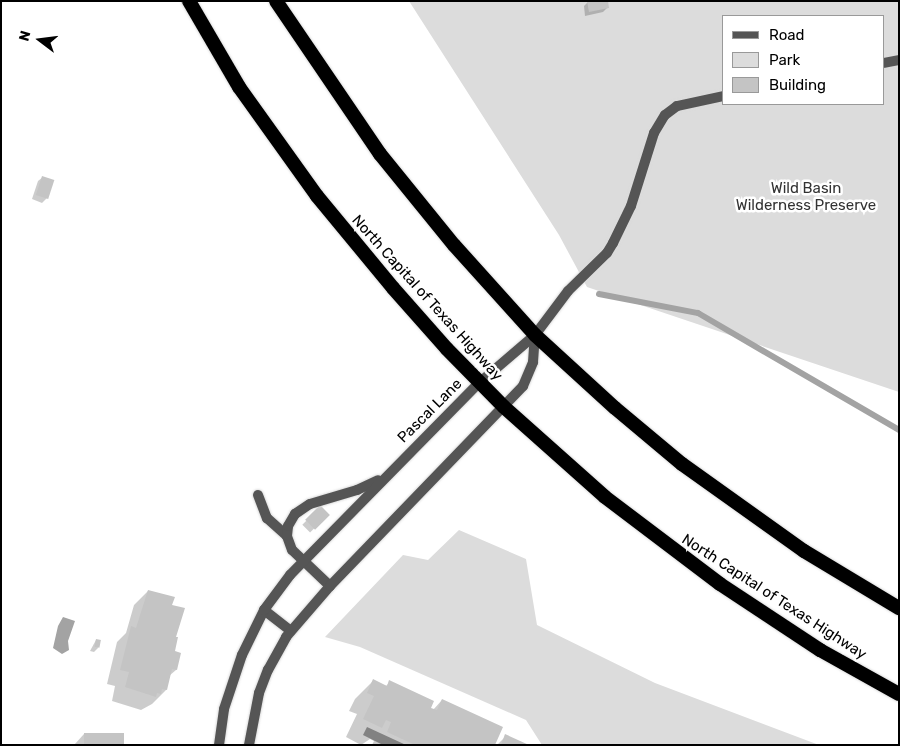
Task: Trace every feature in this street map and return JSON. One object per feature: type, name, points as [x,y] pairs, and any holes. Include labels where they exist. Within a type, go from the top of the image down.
[{"type":"highway","name":"North Capital of Texas Highway","points":[[190,1],[239,86],[317,196],[393,288],[479,383],[605,497],[720,584],[820,650],[899,694]]},
{"type":"highway","points":[[276,1],[380,154],[454,245],[535,335],[615,408],[682,464],[804,551],[899,608]]},
{"type":"street","points":[[885,63],[899,60]]},
{"type":"street","name":"Pascal Lane","points":[[219,745],[224,709],[232,683],[245,648],[264,610],[303,561],[479,383],[535,335],[568,291],[607,253],[631,206],[654,133],[666,115],[677,106],[722,96]]},
{"type":"street","points":[[249,745],[259,693],[278,649],[330,586],[504,407],[527,379],[533,362],[535,335]]},
{"type":"street","points":[[286,536],[291,518],[300,510],[320,500],[366,487],[393,469]]},
{"type":"street","points":[[258,495],[267,518],[286,536],[292,550],[330,586]]},
{"type":"street","points":[[264,610],[291,631]]},
{"type":"green space","name":"Wild Basin Wilderness Preserve","points":[[409,1],[899,1],[899,392],[587,287],[559,235]]},
{"type":"green space","points":[[459,530],[526,559],[537,625],[655,683],[819,745],[542,745],[526,720],[360,647],[325,637],[403,555],[428,560]]},
{"type":"shaded area","points":[[63,617],[75,621],[68,641],[69,650],[62,654],[53,648],[58,626]]},
{"type":"shaded area","points":[[367,727],[406,745],[383,745],[363,735]]},
{"type":"building","points":[[587,1],[608,1],[609,8],[589,12]]},
{"type":"building","points":[[42,176],[54,180],[48,199],[36,195]]},
{"type":"building","points":[[320,505],[330,515],[315,530],[305,520]]},
{"type":"building","points":[[148,590],[175,597],[172,605],[185,608],[176,637],[178,637],[175,651],[181,653],[177,670],[172,669],[167,690],[162,689],[161,694],[157,693],[156,697],[125,687],[129,672],[120,670],[131,626],[136,628]]},
{"type":"building","points":[[96,639],[101,640],[99,648],[94,647]]},
{"type":"building","points":[[373,679],[387,686],[389,680],[434,701],[431,708],[437,710],[442,699],[503,727],[495,745],[415,745],[387,732],[391,722],[386,720],[382,728],[363,719],[374,696],[367,693]]},
{"type":"building","points":[[84,733],[124,733],[124,745],[84,745]]},
{"type":"building","points":[[505,734],[529,745],[501,745]]},
{"type":"waterway","points":[[599,294],[698,313],[899,430]]}]
